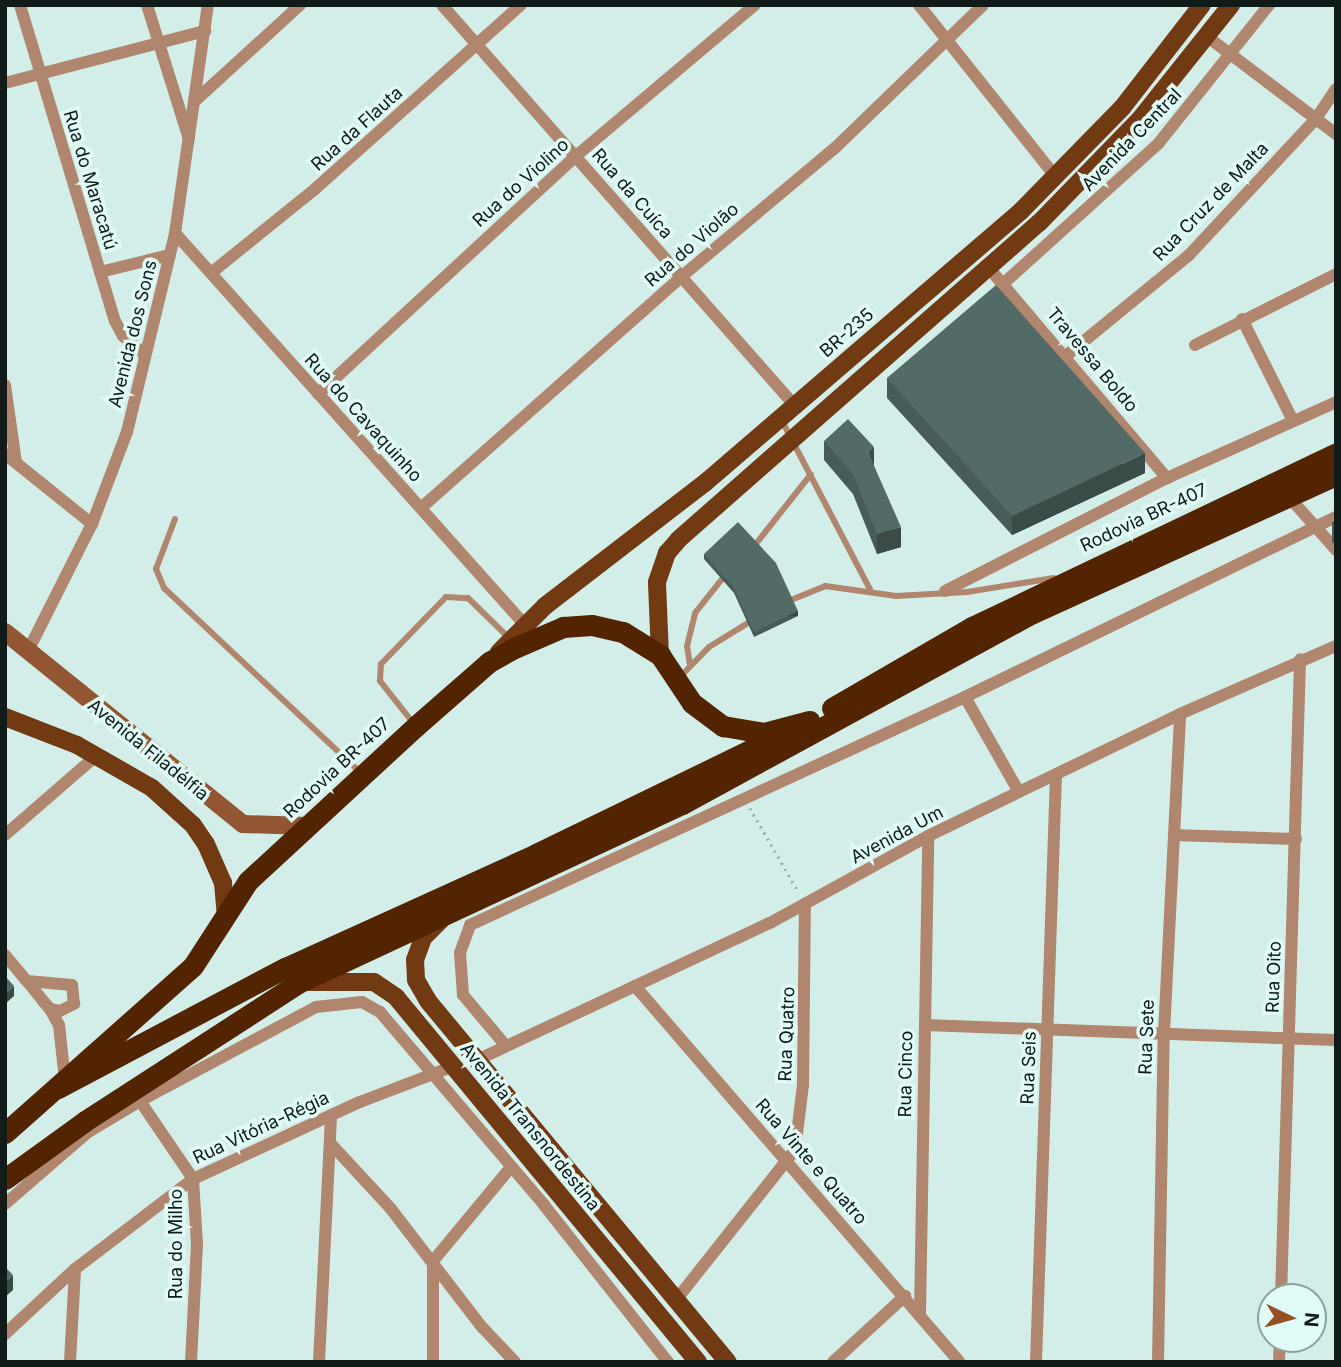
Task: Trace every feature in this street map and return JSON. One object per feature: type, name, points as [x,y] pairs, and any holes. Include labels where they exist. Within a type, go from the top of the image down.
[{"type":"highway","name":"Rodovia BR-407","points":[[809,720],[972,627],[1336,453]]},
{"type":"highway","points":[[5,1179],[85,1121],[299,983],[452,911],[533,884],[1033,613],[1336,475]]},
{"type":"highway","name":"Rodovia BR-407","points":[[62,1084],[192,967],[248,881],[489,662],[545,634],[581,625],[633,635],[660,655]]},
{"type":"highway","points":[[660,655],[684,673],[700,712],[733,730],[764,733],[809,720]]},
{"type":"highway","points":[[5,1133],[62,1084],[296,962],[537,854],[809,720]]},
{"type":"main road","name":"BR-235","points":[[489,662],[525,625],[795,406],[1056,177],[1122,108],[1202,5]]},
{"type":"main road","points":[[660,655],[657,582],[667,553],[694,522],[988,267],[1131,128],[1209,38],[1231,5]]},
{"type":"main road","points":[[5,717],[51,733],[137,776],[193,825],[216,863],[226,915]]},
{"type":"main road","name":"Avenida Transnordestina","points":[[452,911],[423,938],[414,971],[428,1001],[728,1362]]},
{"type":"main road","name":"Avenida Transnordestina","points":[[299,983],[357,979],[385,987],[454,1066],[698,1362]]},
{"type":"street","name":"Rua do Maracatú","points":[[20,5],[100,272],[123,336],[145,355]]},
{"type":"street","points":[[147,5],[191,144]]},
{"type":"street","name":"Avenida dos Sons","points":[[28,651],[92,524],[127,432],[175,233],[191,144],[208,5]]},
{"type":"street","points":[[196,100],[300,5]]},
{"type":"street","name":"Rua da Cuíca","points":[[443,5],[795,406]]},
{"type":"street","name":"Rua da Flauta","points":[[211,273],[315,190],[521,5]]},
{"type":"street","name":"Rua do Violino","points":[[317,394],[576,156],[755,5]]},
{"type":"street","points":[[919,5],[950,40],[1056,177]]},
{"type":"street","name":"Rua do Violão","points":[[421,508],[681,277],[835,148],[950,40],[983,5]]},
{"type":"street","name":"Avenida Central","points":[[1003,284],[1158,144],[1269,5]]},
{"type":"street","points":[[5,83],[39,72],[205,32]]},
{"type":"street","points":[[1209,38],[1336,134]]},
{"type":"street","name":"Rua Cruz de Malta","points":[[1067,355],[1189,255],[1315,120],[1336,89]]},
{"type":"street","name":"Rua do Cavaquinho","points":[[175,233],[525,625]]},
{"type":"street","points":[[100,272],[170,255]]},
{"type":"street","name":"Travessa Boldo","points":[[988,267],[1067,355],[1167,478]]},
{"type":"street","points":[[1195,345],[1336,274]]},
{"type":"street","points":[[1242,319],[1293,421]]},
{"type":"street","points":[[5,386],[11,458],[92,524]]},
{"type":"street","points":[[945,591],[1167,478],[1336,402]]},
{"type":"street","points":[[1289,497],[1313,528],[1336,550]]},
{"type":"street","points":[[506,1046],[463,995],[461,940],[470,925],[533,884],[745,799],[965,697],[1336,517]]},
{"type":"street","name":"Avenida Filadélfia","points":[[5,632],[243,824],[307,826]]},
{"type":"street","name":"Avenida Um","points":[[477,1060],[805,905],[928,836],[1018,792],[1180,714],[1300,659],[1336,646]]},
{"type":"street","name":"Rua Oito","points":[[1282,1283],[1300,659]]},
{"type":"street","points":[[965,697],[1018,792]]},
{"type":"street","name":"Rua Sete","points":[[1158,1362],[1164,1033],[1180,714]]},
{"type":"street","points":[[5,835],[96,756]]},
{"type":"street","name":"Rua Seis","points":[[1036,1362],[1056,775]]},
{"type":"street","points":[[1174,835],[1296,839]]},
{"type":"street","name":"Rua Cinco","points":[[920,1313],[928,836]]},
{"type":"street","name":"Rua Quatro","points":[[789,1163],[802,1110],[805,905]]},
{"type":"street","points":[[5,955],[60,1025],[62,1084]]},
{"type":"street","points":[[27,981],[72,985],[74,1004],[60,1011],[50,1009]]},
{"type":"street","name":"Rua Vinte e Quatro","points":[[635,986],[920,1313],[959,1362]]},
{"type":"street","points":[[5,1204],[88,1132],[140,1101],[299,1015],[349,1001],[380,1012],[511,1167],[668,1362]]},
{"type":"street","points":[[925,1025],[1336,1040]]},
{"type":"street","name":"Rua Vitória-Régia","points":[[5,1334],[75,1269],[193,1180],[331,1115],[454,1066]]},
{"type":"street","name":"Rua do Milho","points":[[140,1101],[193,1180],[197,1244],[191,1362]]},
{"type":"street","points":[[319,1362],[332,1144],[331,1115]]},
{"type":"street","points":[[332,1144],[433,1261],[482,1327],[515,1362]]},
{"type":"street","points":[[676,1300],[789,1163]]},
{"type":"street","points":[[433,1362],[433,1261],[511,1167]]},
{"type":"street","points":[[70,1362],[75,1269]]},
{"type":"street","points":[[833,1362],[905,1296]]},
{"type":"lane","points":[[780,417],[870,589]]},
{"type":"lane","points":[[755,545],[811,474]]},
{"type":"lane","points":[[175,519],[156,569],[164,588],[362,775]]},
{"type":"lane","points":[[791,600],[825,586],[870,589],[897,596],[1076,575]]},
{"type":"lane","points":[[684,673],[695,613],[722,579]]},
{"type":"lane","points":[[416,726],[380,681],[381,664],[446,597],[468,598],[511,640]]},
{"type":"lane","points":[[684,673],[709,647],[748,623]]},
{"type":"path","points":[[745,799],[805,905]]},
{"type":"building","points":[[996,285],[1145,453],[1012,516],[887,378]]},
{"type":"building","points":[[848,419],[874,447],[868,452],[901,527],[877,534],[853,474],[824,441]]},
{"type":"building","points":[[738,522],[776,563],[798,611],[754,632],[734,588],[704,554]]},
{"type":"building","points":[[5,976],[14,986],[5,994]]},
{"type":"building","points":[[5,1267],[13,1275],[5,1282]]}]
